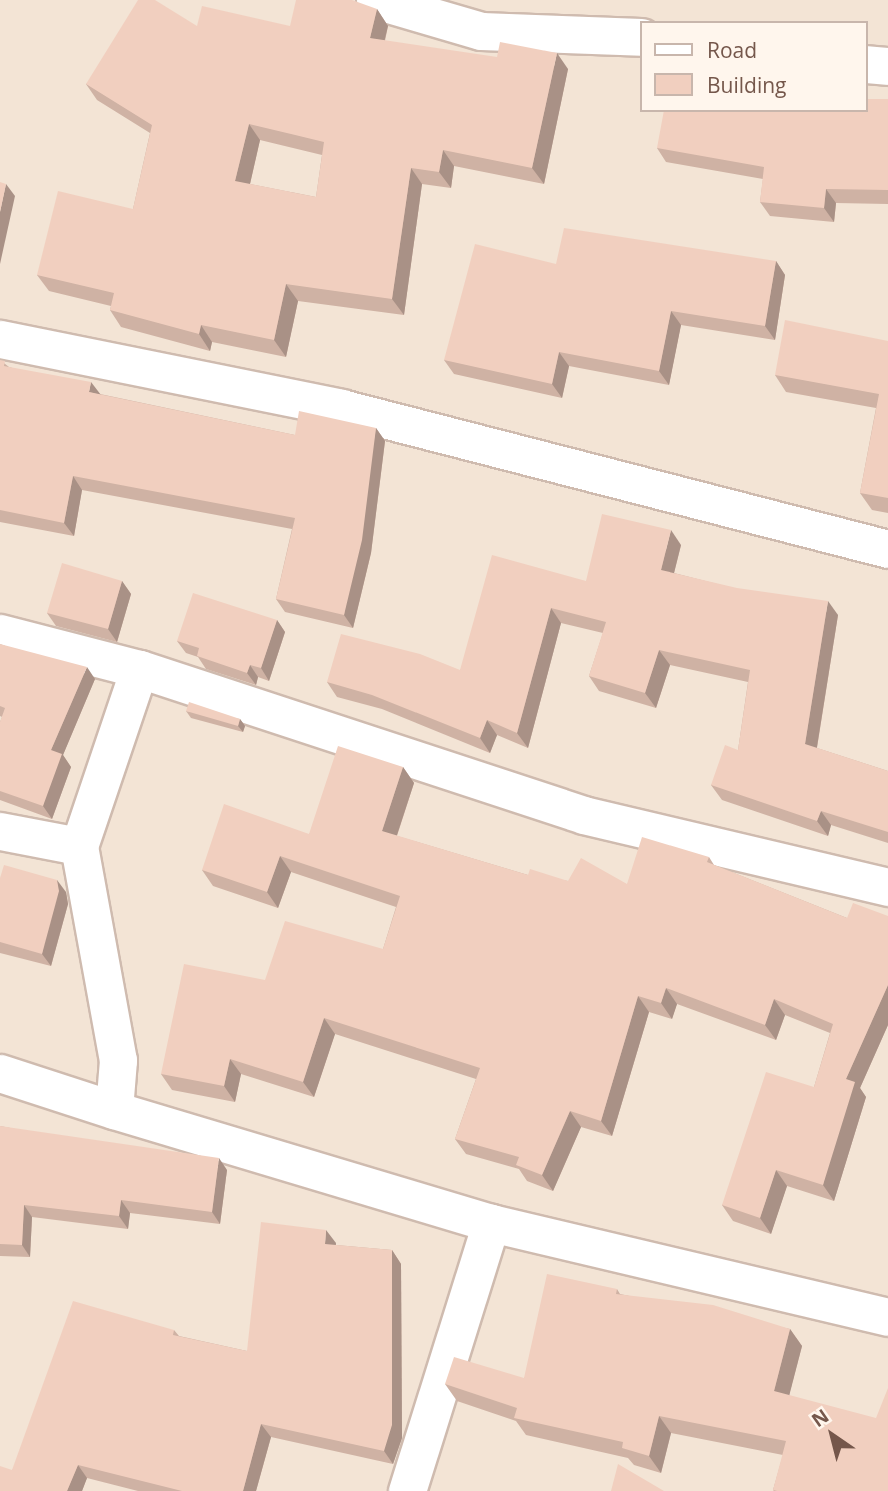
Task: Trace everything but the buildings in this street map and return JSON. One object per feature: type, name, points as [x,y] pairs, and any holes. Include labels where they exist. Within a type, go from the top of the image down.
[{"type":"street","points":[[375,0],[481,31],[640,37]]},
{"type":"street","points":[[867,64],[888,66]]},
{"type":"street","points":[[0,339],[341,408],[888,549]]},
{"type":"street","points":[[0,633],[139,669],[584,815],[888,887]]},
{"type":"street","points":[[114,1110],[118,1059],[79,846],[139,669]]},
{"type":"street","points":[[0,831],[79,846]]},
{"type":"street","points":[[0,1073],[491,1223],[888,1317]]},
{"type":"street","points":[[407,1491],[491,1223]]},
{"type":"shaded area","points":[[0,0],[888,0],[888,1491],[0,1491]]}]
